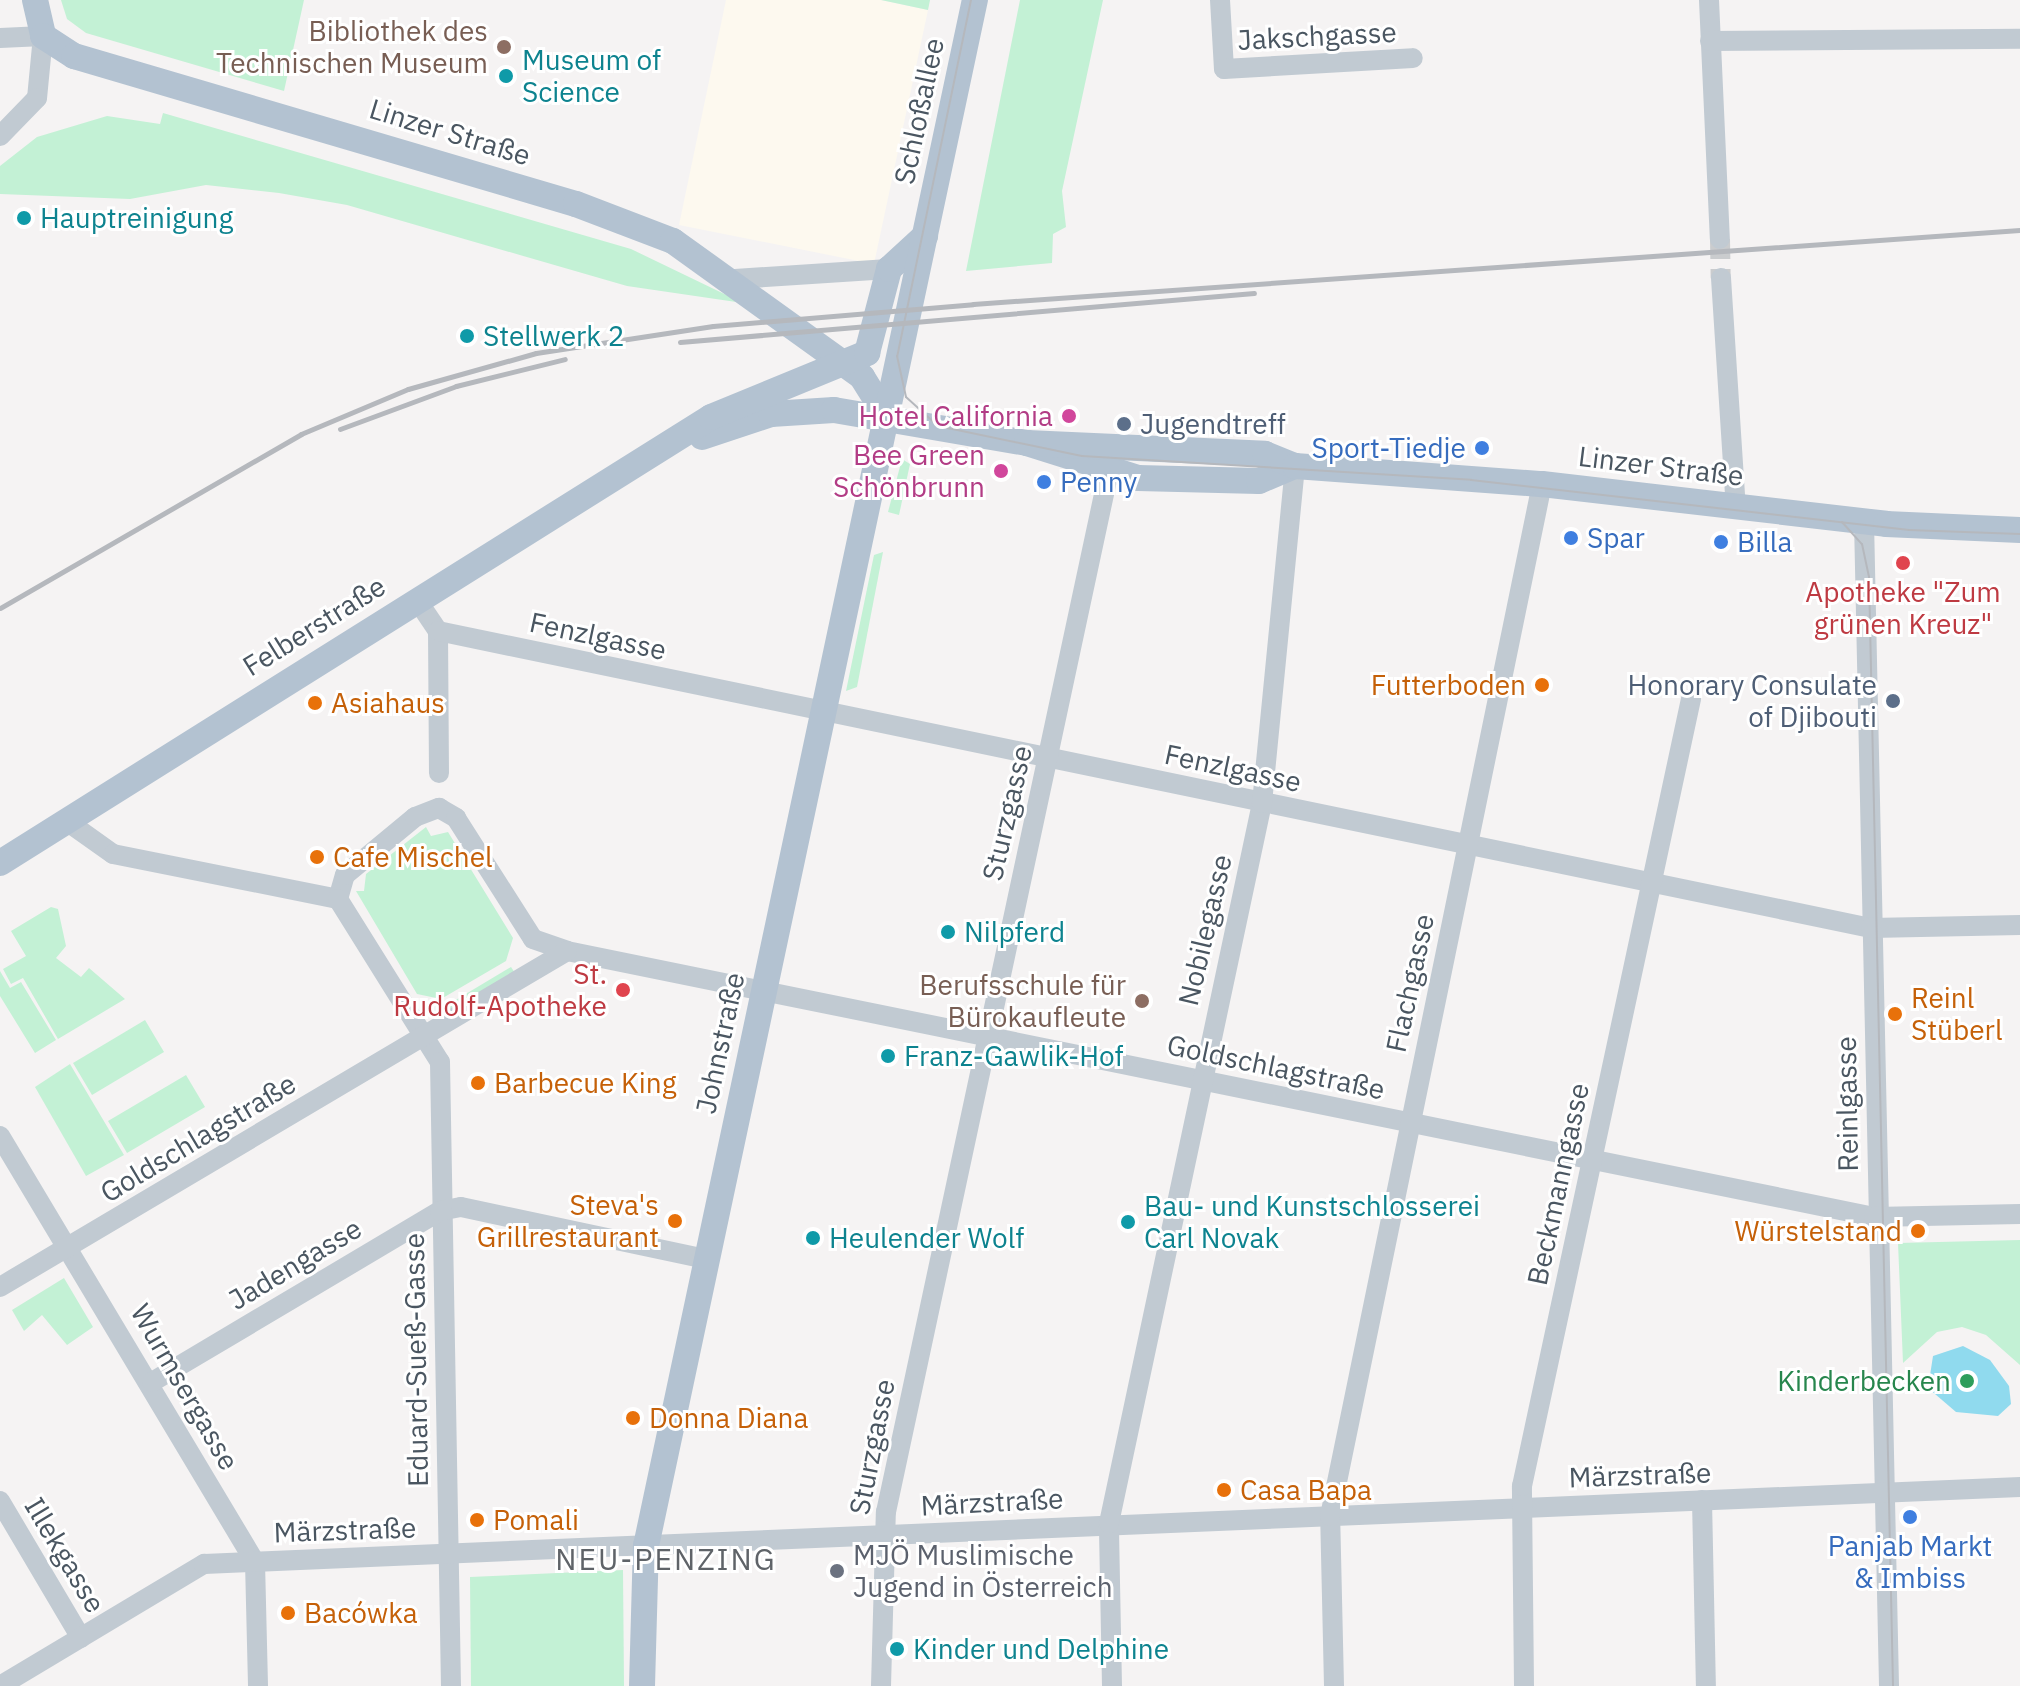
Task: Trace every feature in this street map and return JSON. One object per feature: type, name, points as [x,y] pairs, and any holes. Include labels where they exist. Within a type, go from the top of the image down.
[{"type":"main road","points":[[35,0],[43,36]]},
{"type":"main road","name":"Schloßallee","points":[[887,417],[975,0]]},
{"type":"main road","name":"Linzer Straße","points":[[43,36],[74,56],[576,204],[654,232],[735,279],[844,363],[878,393],[887,417],[1027,443],[1265,454],[1295,466],[1542,484],[1864,521],[2020,530]]},
{"type":"main road","points":[[844,363],[867,353],[889,269],[925,236]]},
{"type":"main road","name":"Felberstraße","points":[[0,863],[417,600],[666,450],[723,411],[844,363]]},
{"type":"main road","name":"Felberstraße","points":[[666,450],[771,414],[834,410],[887,417]]},
{"type":"main road","name":"Johnstraße","points":[[642,1686],[646,1546],[887,417]]},
{"type":"main road","name":"Linzer Straße","points":[[1027,443],[1109,471],[1226,483],[1259,481],[1295,466]]},
{"type":"street","name":"Jakschgasse","points":[[1220,0],[1224,69],[1413,58]]},
{"type":"street","points":[[1709,0],[1720,239]]},
{"type":"street","points":[[0,38],[43,36],[37,98],[0,136]]},
{"type":"street","points":[[1710,41],[2020,39]]},
{"type":"street","points":[[735,279],[889,269]]},
{"type":"street","points":[[1721,278],[1736,507]]},
{"type":"street","name":"Nobilegasse","points":[[1112,1686],[1109,1523],[1200,1080],[1262,803],[1295,466]]},
{"type":"street","name":"Sturzgasse","points":[[881,1686],[883,1535],[986,1034],[1109,471]]},
{"type":"street","name":"Flachgasse","points":[[1334,1686],[1330,1516],[1542,484]]},
{"type":"street","name":"Reinlgasse","points":[[1864,521],[1889,1686]]},
{"type":"street","points":[[417,600],[438,631],[439,773]]},
{"type":"street","name":"Fenzlgasse","points":[[438,631],[1871,928],[2020,925]]},
{"type":"street","name":"Beckmanngasse","points":[[1524,1686],[1520,1509],[1691,699]]},
{"type":"street","name":"Goldschlagstraße","points":[[338,899],[345,875],[415,817],[439,808],[456,818],[529,933],[567,951],[765,987],[1200,1080],[1878,1218],[2020,1214]]},
{"type":"street","points":[[68,822],[113,854],[338,899]]},
{"type":"street","name":"Eduard-Sueß-Gasse","points":[[338,899],[440,1062],[440,1211],[451,1686]]},
{"type":"street","name":"Goldschlagstraße","points":[[0,1287],[567,951]]},
{"type":"street","name":"Wurmsergasse","points":[[0,1136],[152,1382],[255,1562],[258,1686]]},
{"type":"street","points":[[440,1211],[461,1207],[705,1259]]},
{"type":"street","name":"Jadengasse","points":[[152,1382],[440,1211]]},
{"type":"street","name":"Märzstraße","points":[[0,1686],[204,1564],[1109,1523],[2020,1487]]},
{"type":"street","points":[[1702,1500],[1706,1686]]},
{"type":"street","name":"Illekgasse","points":[[0,1501],[81,1638]]},
{"type":"shaded area","points":[[726,0],[881,0],[928,10],[874,264],[679,225]]},
{"type":"green space","points":[[61,0],[304,0],[284,91],[86,33],[67,19]]},
{"type":"green space","points":[[881,0],[930,0],[928,10]]},
{"type":"green space","points":[[1020,0],[1103,0],[1062,191],[1066,227],[1053,234],[1052,263],[966,271]]},
{"type":"green space","points":[[163,113],[631,249],[743,303],[627,286],[347,205],[279,193],[206,185],[130,199],[0,194],[0,166],[37,137],[107,116],[160,124]]},
{"type":"green space","points":[[902,459],[910,464],[899,515],[888,512]]},
{"type":"green space","points":[[883,552],[857,687],[846,691],[874,555]]},
{"type":"green space","points":[[426,827],[431,836],[448,832],[513,938],[506,961],[441,999],[417,994],[356,891],[364,891],[366,874]]},
{"type":"green space","points":[[51,907],[58,909],[66,946],[56,958],[81,977],[89,968],[125,999],[58,1039],[23,978],[11,984],[3,969],[26,956],[11,931]]},
{"type":"green space","points":[[511,967],[515,973],[447,1013],[444,1007]]},
{"type":"green space","points":[[0,971],[10,988],[21,982],[56,1040],[35,1053],[0,996]]},
{"type":"green space","points":[[145,1020],[164,1052],[92,1095],[73,1063]]},
{"type":"green space","points":[[70,1064],[124,1155],[86,1176],[35,1087]]},
{"type":"green space","points":[[186,1075],[205,1107],[127,1153],[108,1121]]},
{"type":"green space","points":[[2020,1240],[2020,1365],[1986,1335],[1962,1327],[1937,1332],[1903,1363],[1898,1243]]},
{"type":"green space","points":[[64,1278],[93,1327],[67,1345],[42,1315],[24,1331],[12,1310]]},
{"type":"green space","points":[[623,1570],[624,1686],[471,1686],[470,1577]]},
{"type":"water","name":"Kinderbecken","points":[[1963,1346],[1990,1360],[2009,1386],[2011,1404],[1998,1416],[1956,1412],[1928,1388],[1933,1356]]},
{"type":"tunnel","points":[[1720,239],[1721,278]]},
{"type":"tram line","points":[[971,0],[897,356],[906,397],[938,426],[1082,456],[1471,480],[1909,530],[2020,534]]},
{"type":"tram line","points":[[1842,522],[1862,544],[1869,577],[1893,1686]]},
{"type":"railway","points":[[0,608],[301,434],[408,389],[536,353],[713,326],[973,304],[2020,230]]},
{"type":"railway","points":[[680,342],[1254,293]]},
{"type":"railway","points":[[340,429],[456,386],[565,359]]},
{"type":"place","name":"Bibliothek des Technischen Museum","points":[[504,47]]},
{"type":"place","name":"Museum of Science","points":[[506,76]]},
{"type":"place","name":"Hauptreinigung","points":[[24,218]]},
{"type":"place","name":"Stellwerk 2","points":[[467,336]]},
{"type":"place","name":"Hotel California","points":[[1069,416]]},
{"type":"place","name":"Jugendtreff","points":[[1124,424]]},
{"type":"place","name":"Sport-Tiedje","points":[[1482,448]]},
{"type":"place","name":"Bee Green Schönbrunn","points":[[1001,471]]},
{"type":"place","name":"Penny","points":[[1044,482]]},
{"type":"place","name":"Spar","points":[[1571,538]]},
{"type":"place","name":"Billa","points":[[1721,542]]},
{"type":"place","name":"Apotheke \"Zum grünen Kreuz\"","points":[[1903,563]]},
{"type":"place","name":"Futterboden","points":[[1542,685]]},
{"type":"place","name":"Honorary Consulate of Djibouti","points":[[1893,701]]},
{"type":"place","name":"Asiahaus","points":[[315,703]]},
{"type":"place","name":"Cafe Mischel","points":[[317,857]]},
{"type":"place","name":"Nilpferd","points":[[948,932]]},
{"type":"place","name":"St. Rudolf-Apotheke","points":[[623,990]]},
{"type":"place","name":"Berufsschule für Bürokaufleute","points":[[1142,1001]]},
{"type":"place","name":"Reinl Stüberl","points":[[1895,1014]]},
{"type":"place","name":"Franz-Gawlik-Hof","points":[[888,1056]]},
{"type":"place","name":"Barbecue King","points":[[478,1083]]},
{"type":"place","name":"Steva's Grillrestaurant","points":[[675,1221]]},
{"type":"place","name":"Bau- und Kunstschlosserei Carl Novak","points":[[1128,1222]]},
{"type":"place","name":"Würstelstand","points":[[1918,1231]]},
{"type":"place","name":"Heulender Wolf","points":[[813,1238]]},
{"type":"place","name":"Kinderbecken","points":[[1967,1381]]},
{"type":"place","name":"Donna Diana","points":[[633,1418]]},
{"type":"place","name":"Casa Bapa","points":[[1224,1490]]},
{"type":"place","name":"Panjab Markt & Imbiss","points":[[1910,1517]]},
{"type":"place","name":"Pomali","points":[[477,1520]]},
{"type":"place","name":"MJÖ Muslimische Jugend in Österreich","points":[[837,1571]]},
{"type":"place","name":"Bacówka","points":[[288,1613]]},
{"type":"place","name":"Kinder und Delphine","points":[[897,1649]]},
{"type":"district","name":"NEU-PENZING","points":[[666,1559]]}]
